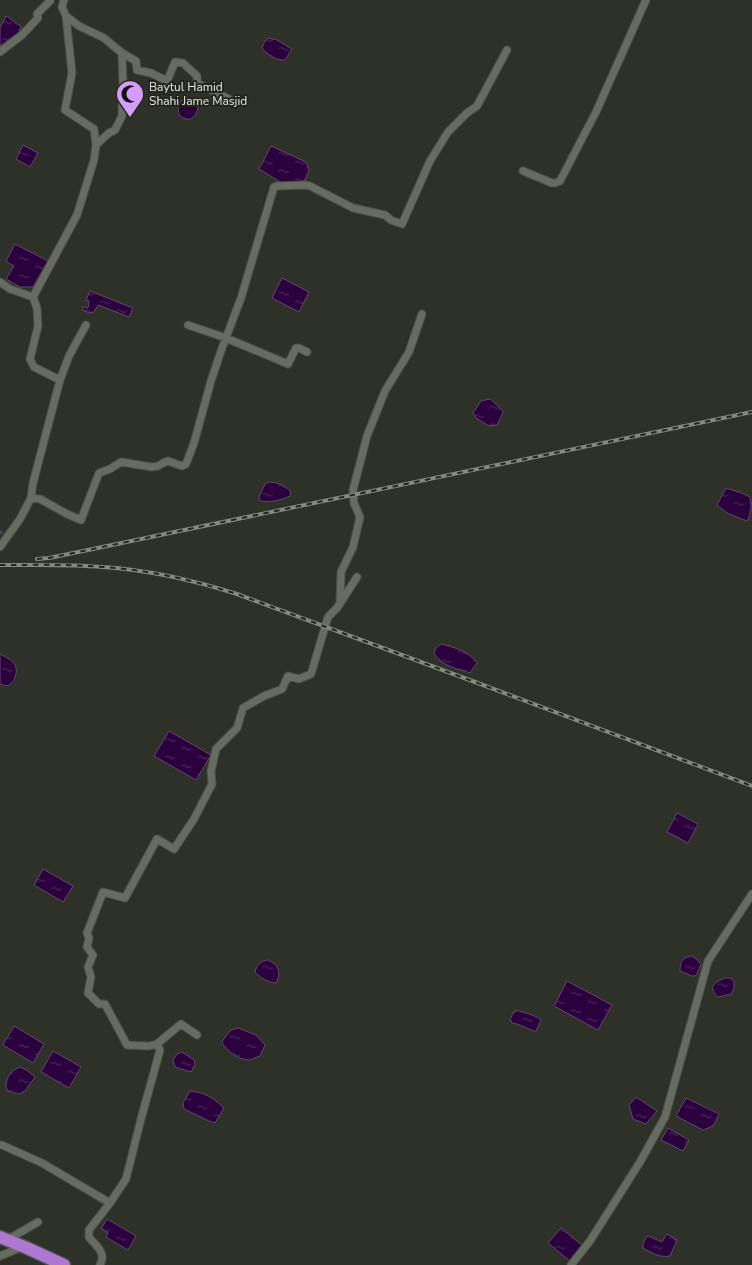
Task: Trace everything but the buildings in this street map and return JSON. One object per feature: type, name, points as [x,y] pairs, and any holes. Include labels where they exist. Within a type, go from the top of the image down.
[{"type":"highway","points":[[2,1240],[17,1250],[50,1265]]},
{"type":"highway","points":[[2,1240],[27,1248],[64,1265]]},
{"type":"street","points":[[522,171],[552,183],[560,181],[596,112],[646,0]]},
{"type":"street","points":[[0,52],[22,35],[38,18],[37,14],[49,1],[63,4],[72,73],[65,110],[94,129],[96,145],[94,160],[77,215],[33,297],[37,308],[38,326],[30,358],[34,367],[60,380]]},
{"type":"street","points":[[66,16],[79,26],[104,38],[122,53],[136,61],[137,70],[151,73],[167,81],[175,62],[182,64],[197,76],[197,83],[229,99]]},
{"type":"street","points":[[31,498],[40,499],[81,520],[99,473],[121,462],[152,467],[168,461],[182,466],[186,464],[221,351],[241,298],[274,187],[310,186],[353,208],[385,215],[391,220],[402,224],[430,161],[448,132],[477,106],[507,50]]},
{"type":"street","points":[[96,145],[115,130],[122,116],[124,83],[122,53]]},
{"type":"street","points":[[0,282],[10,289],[33,297]]},
{"type":"street","points":[[340,604],[342,572],[353,547],[360,517],[354,503],[354,490],[368,436],[385,391],[409,352],[422,314]]},
{"type":"street","points":[[0,547],[20,519],[31,498],[33,483],[60,380],[69,356],[86,325]]},
{"type":"street","points":[[188,325],[226,338],[288,364],[296,348],[307,352]]},
{"type":"street","points":[[198,1035],[181,1024],[156,1044],[148,1046],[127,1045],[105,1004],[100,1004],[88,993],[91,977],[88,967],[93,955],[87,948],[87,933],[103,892],[125,898],[157,839],[174,848],[194,819],[212,784],[210,771],[216,750],[237,728],[243,708],[264,696],[282,689],[288,676],[299,679],[311,674],[328,617],[340,604],[357,577]]},
{"type":"street","points":[[571,1265],[590,1242],[640,1162],[665,1117],[708,961],[752,894]]},
{"type":"street","points":[[100,1265],[103,1256],[102,1252],[89,1237],[88,1230],[110,1203],[126,1179],[160,1050],[156,1044]]},
{"type":"street","points":[[0,1145],[42,1162],[110,1203]]},
{"type":"street","points":[[2,1240],[38,1222]]},
{"type":"street","points":[[0,1256],[17,1250]]},
{"type":"water","points":[[6,16],[21,26],[19,32],[0,46],[0,28]]},
{"type":"water","points":[[268,38],[277,40],[292,49],[285,60],[273,57],[262,48]]},
{"type":"water","points":[[182,100],[198,108],[192,118],[183,118],[180,115],[178,111]]},
{"type":"water","points":[[23,145],[38,153],[30,167],[16,159]]},
{"type":"water","points":[[271,146],[306,162],[309,171],[303,183],[282,183],[259,169]]},
{"type":"water","points":[[15,244],[48,261],[33,287],[20,287],[6,279],[14,266],[6,261]]},
{"type":"water","points":[[282,278],[309,292],[299,312],[272,298]]},
{"type":"water","points":[[90,291],[133,308],[129,317],[98,305],[94,312],[90,313],[82,310],[83,307],[88,308],[89,301],[86,300]]},
{"type":"water","points":[[490,399],[503,412],[497,425],[489,426],[476,418],[473,413],[481,401]]},
{"type":"water","points":[[269,482],[287,488],[291,492],[290,496],[275,501],[260,501],[259,497],[265,484]]},
{"type":"water","points":[[726,488],[750,497],[751,510],[747,521],[727,513],[717,505]]},
{"type":"water","points":[[441,644],[461,650],[474,659],[477,663],[470,673],[450,666],[437,657],[434,653]]},
{"type":"water","points":[[0,654],[10,660],[16,669],[14,680],[7,686],[0,684]]},
{"type":"water","points":[[169,731],[211,755],[196,780],[154,756]]},
{"type":"water","points":[[677,813],[698,824],[688,843],[667,832]]},
{"type":"water","points":[[43,869],[73,886],[63,902],[34,885]]},
{"type":"water","points":[[691,956],[701,964],[695,976],[680,971],[682,961]]},
{"type":"water","points":[[268,960],[278,969],[279,975],[276,983],[264,979],[255,972],[260,964]]},
{"type":"water","points":[[725,978],[731,978],[734,982],[734,988],[731,994],[718,997],[713,990],[714,985]]},
{"type":"water","points":[[567,981],[612,1005],[598,1030],[554,1006]]},
{"type":"water","points":[[515,1010],[541,1020],[536,1031],[512,1023],[510,1019]]},
{"type":"water","points":[[14,1026],[44,1044],[33,1063],[3,1045]]},
{"type":"water","points":[[238,1028],[256,1035],[265,1045],[260,1056],[250,1060],[244,1059],[226,1048],[222,1042],[225,1037],[231,1030]]},
{"type":"water","points":[[53,1051],[81,1067],[69,1088],[41,1072]]},
{"type":"water","points":[[182,1052],[194,1060],[195,1064],[191,1072],[175,1067],[173,1060],[177,1054]]},
{"type":"water","points":[[20,1067],[35,1077],[25,1091],[19,1094],[7,1091],[8,1077]]},
{"type":"water","points":[[190,1091],[208,1096],[224,1108],[215,1123],[184,1109],[183,1103]]},
{"type":"water","points":[[636,1097],[657,1111],[646,1124],[633,1119],[629,1105]]},
{"type":"water","points":[[686,1098],[719,1114],[713,1126],[703,1130],[676,1116]]},
{"type":"water","points":[[668,1128],[689,1140],[683,1151],[661,1140]]},
{"type":"water","points":[[107,1219],[136,1236],[128,1250],[106,1237],[108,1233],[101,1229]]},
{"type":"water","points":[[561,1228],[583,1246],[570,1261],[548,1243]]},
{"type":"water","points":[[667,1234],[677,1240],[670,1256],[659,1256],[643,1248],[644,1241],[648,1236],[662,1242]]},
{"type":"railway","points":[[37,559],[752,412]]},
{"type":"railway","points":[[0,565],[64,565],[120,568],[171,576],[220,589],[752,786]]},
{"type":"place","name":"Baytul Hamid Shahi Jame Masjid","points":[[130,118]]}]
